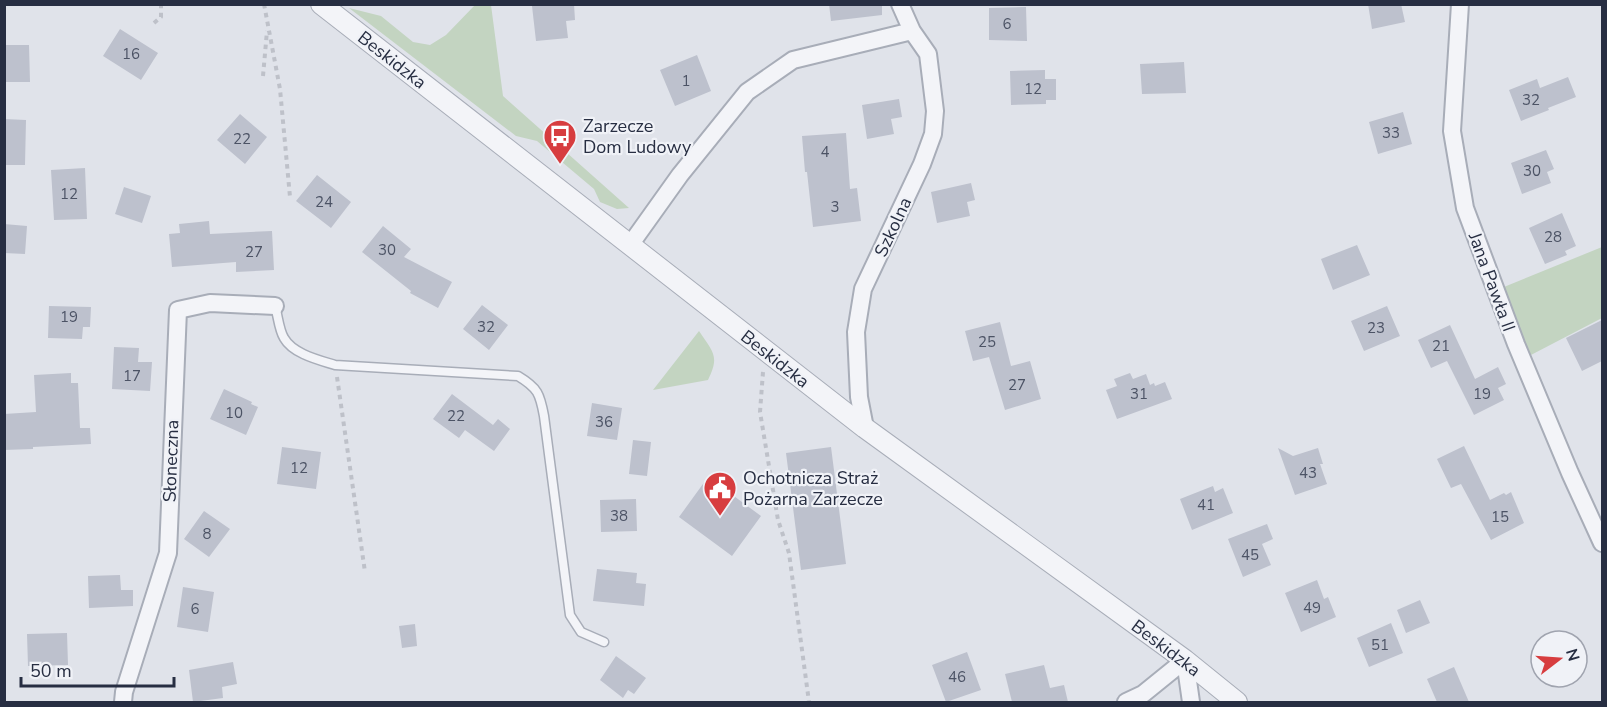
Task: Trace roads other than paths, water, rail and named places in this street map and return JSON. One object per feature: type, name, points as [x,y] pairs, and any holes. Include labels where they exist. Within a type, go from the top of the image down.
[{"type":"street","name":"Beskidzka","points":[[321,4],[865,428],[1185,660],[1237,702]]},
{"type":"street","name":"Szkolna","points":[[865,428],[859,397],[856,332],[863,289],[922,164],[933,134],[935,111],[928,54],[912,31],[900,4]]},
{"type":"street","name":"Jana Pawła II","points":[[1460,4],[1452,131],[1465,208],[1516,345],[1602,543]]},
{"type":"street","points":[[630,245],[680,175],[747,92],[794,60],[912,31]]},
{"type":"street","name":"Słoneczna","points":[[123,702],[124,692],[168,553],[178,310],[210,303],[275,306]]},
{"type":"street","points":[[1126,702],[1143,694],[1185,660]]},
{"type":"street","points":[[1185,660],[1191,702]]},
{"type":"lane","points":[[275,306],[283,337],[289,345],[314,359],[335,365],[518,376],[530,383],[540,394],[544,416],[570,615],[581,632],[604,642]]},
{"type":"place","name":"Zarzecze Dom Ludowy","points":[[560,165]]},
{"type":"place","name":"Ochotnicza Straż Pożarna Zarzecze","points":[[720,517]]}]
